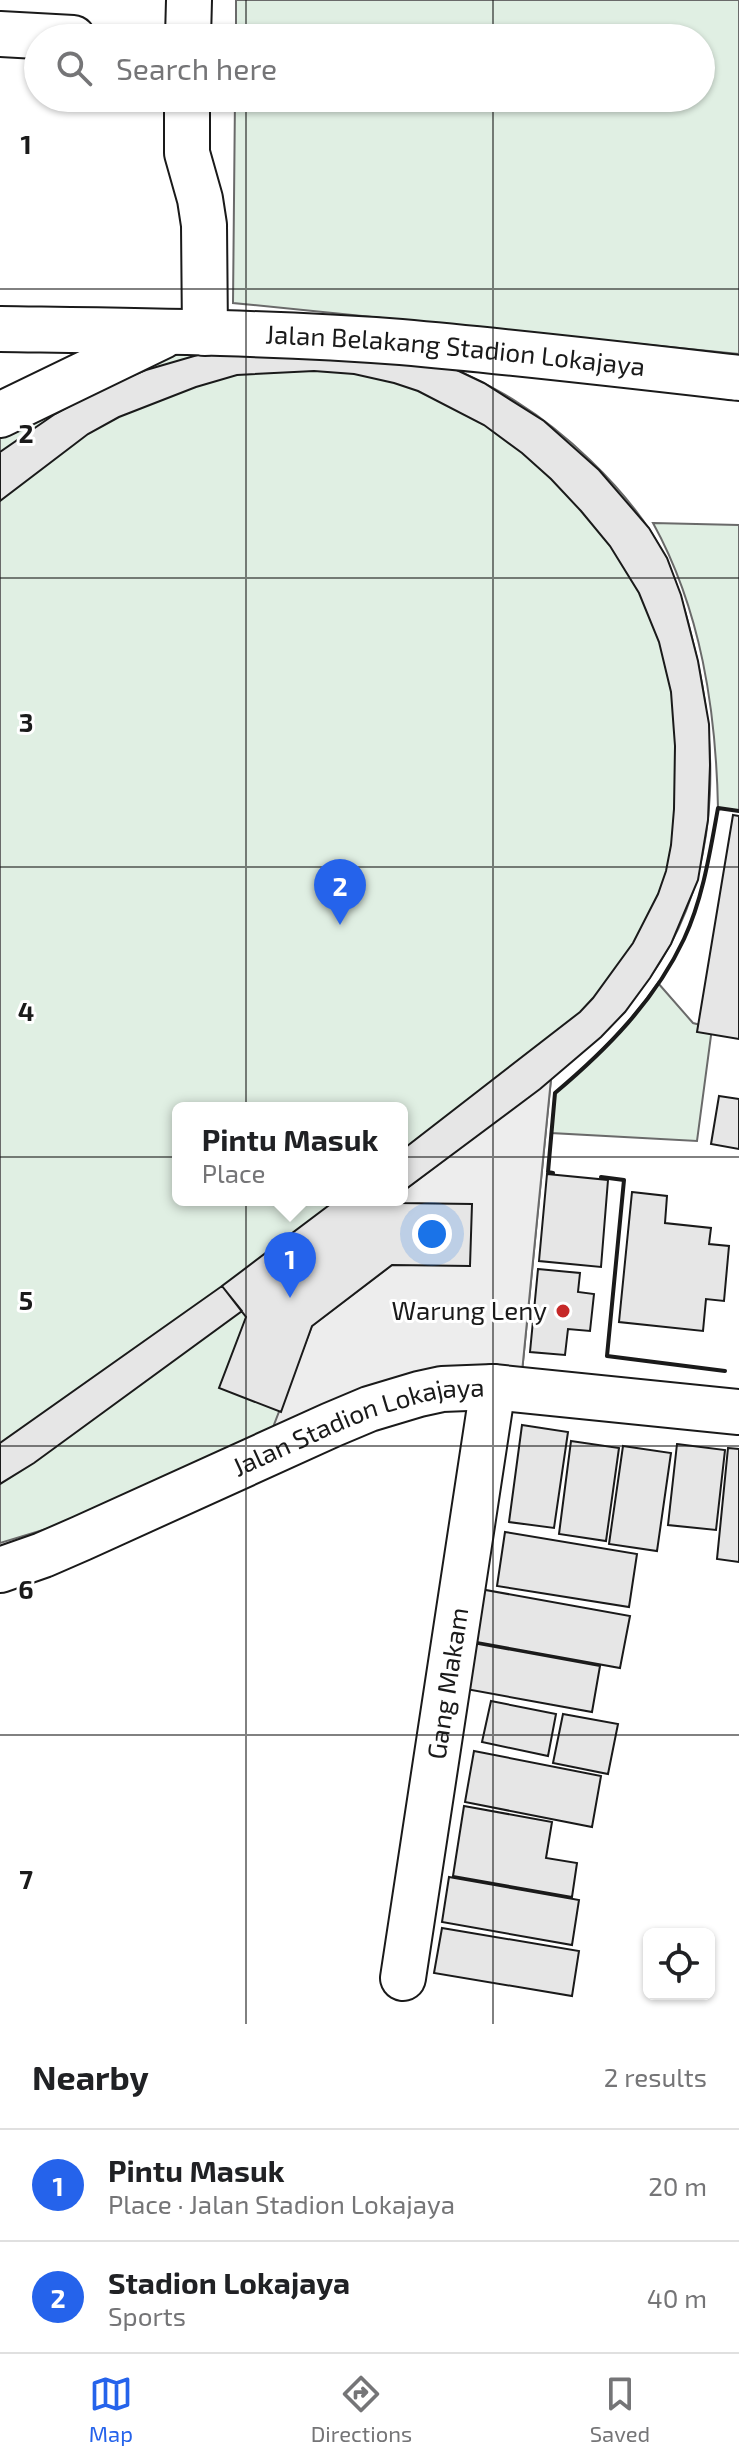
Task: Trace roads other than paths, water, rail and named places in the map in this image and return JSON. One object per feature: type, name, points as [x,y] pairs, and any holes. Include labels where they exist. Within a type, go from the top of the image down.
[{"type":"street","points":[[188,24],[189,0]]},
{"type":"street","points":[[0,34],[24,35]]},
{"type":"street","points":[[187,112],[187,153],[204,225],[189,332]]},
{"type":"street","name":"Jalan Belakang Stadion Lokajaya","points":[[0,329],[189,332],[398,342],[739,378]]},
{"type":"street","name":"Jalan Belakang Stadion Lokajaya","points":[[0,415],[189,332]]},
{"type":"street","name":"Jalan Stadion Lokajaya","points":[[0,1570],[82,1538],[369,1409],[431,1391],[493,1387],[739,1412]]},
{"type":"street","name":"Gang Makam","points":[[403,1978],[493,1387]]},
{"type":"place","name":"Stadion Lokajaya","points":[[340,925]]},
{"type":"place","name":"Pintu Masuk","points":[[290,1298]]},
{"type":"place","name":"Warung Leny","points":[[563,1311]]}]
